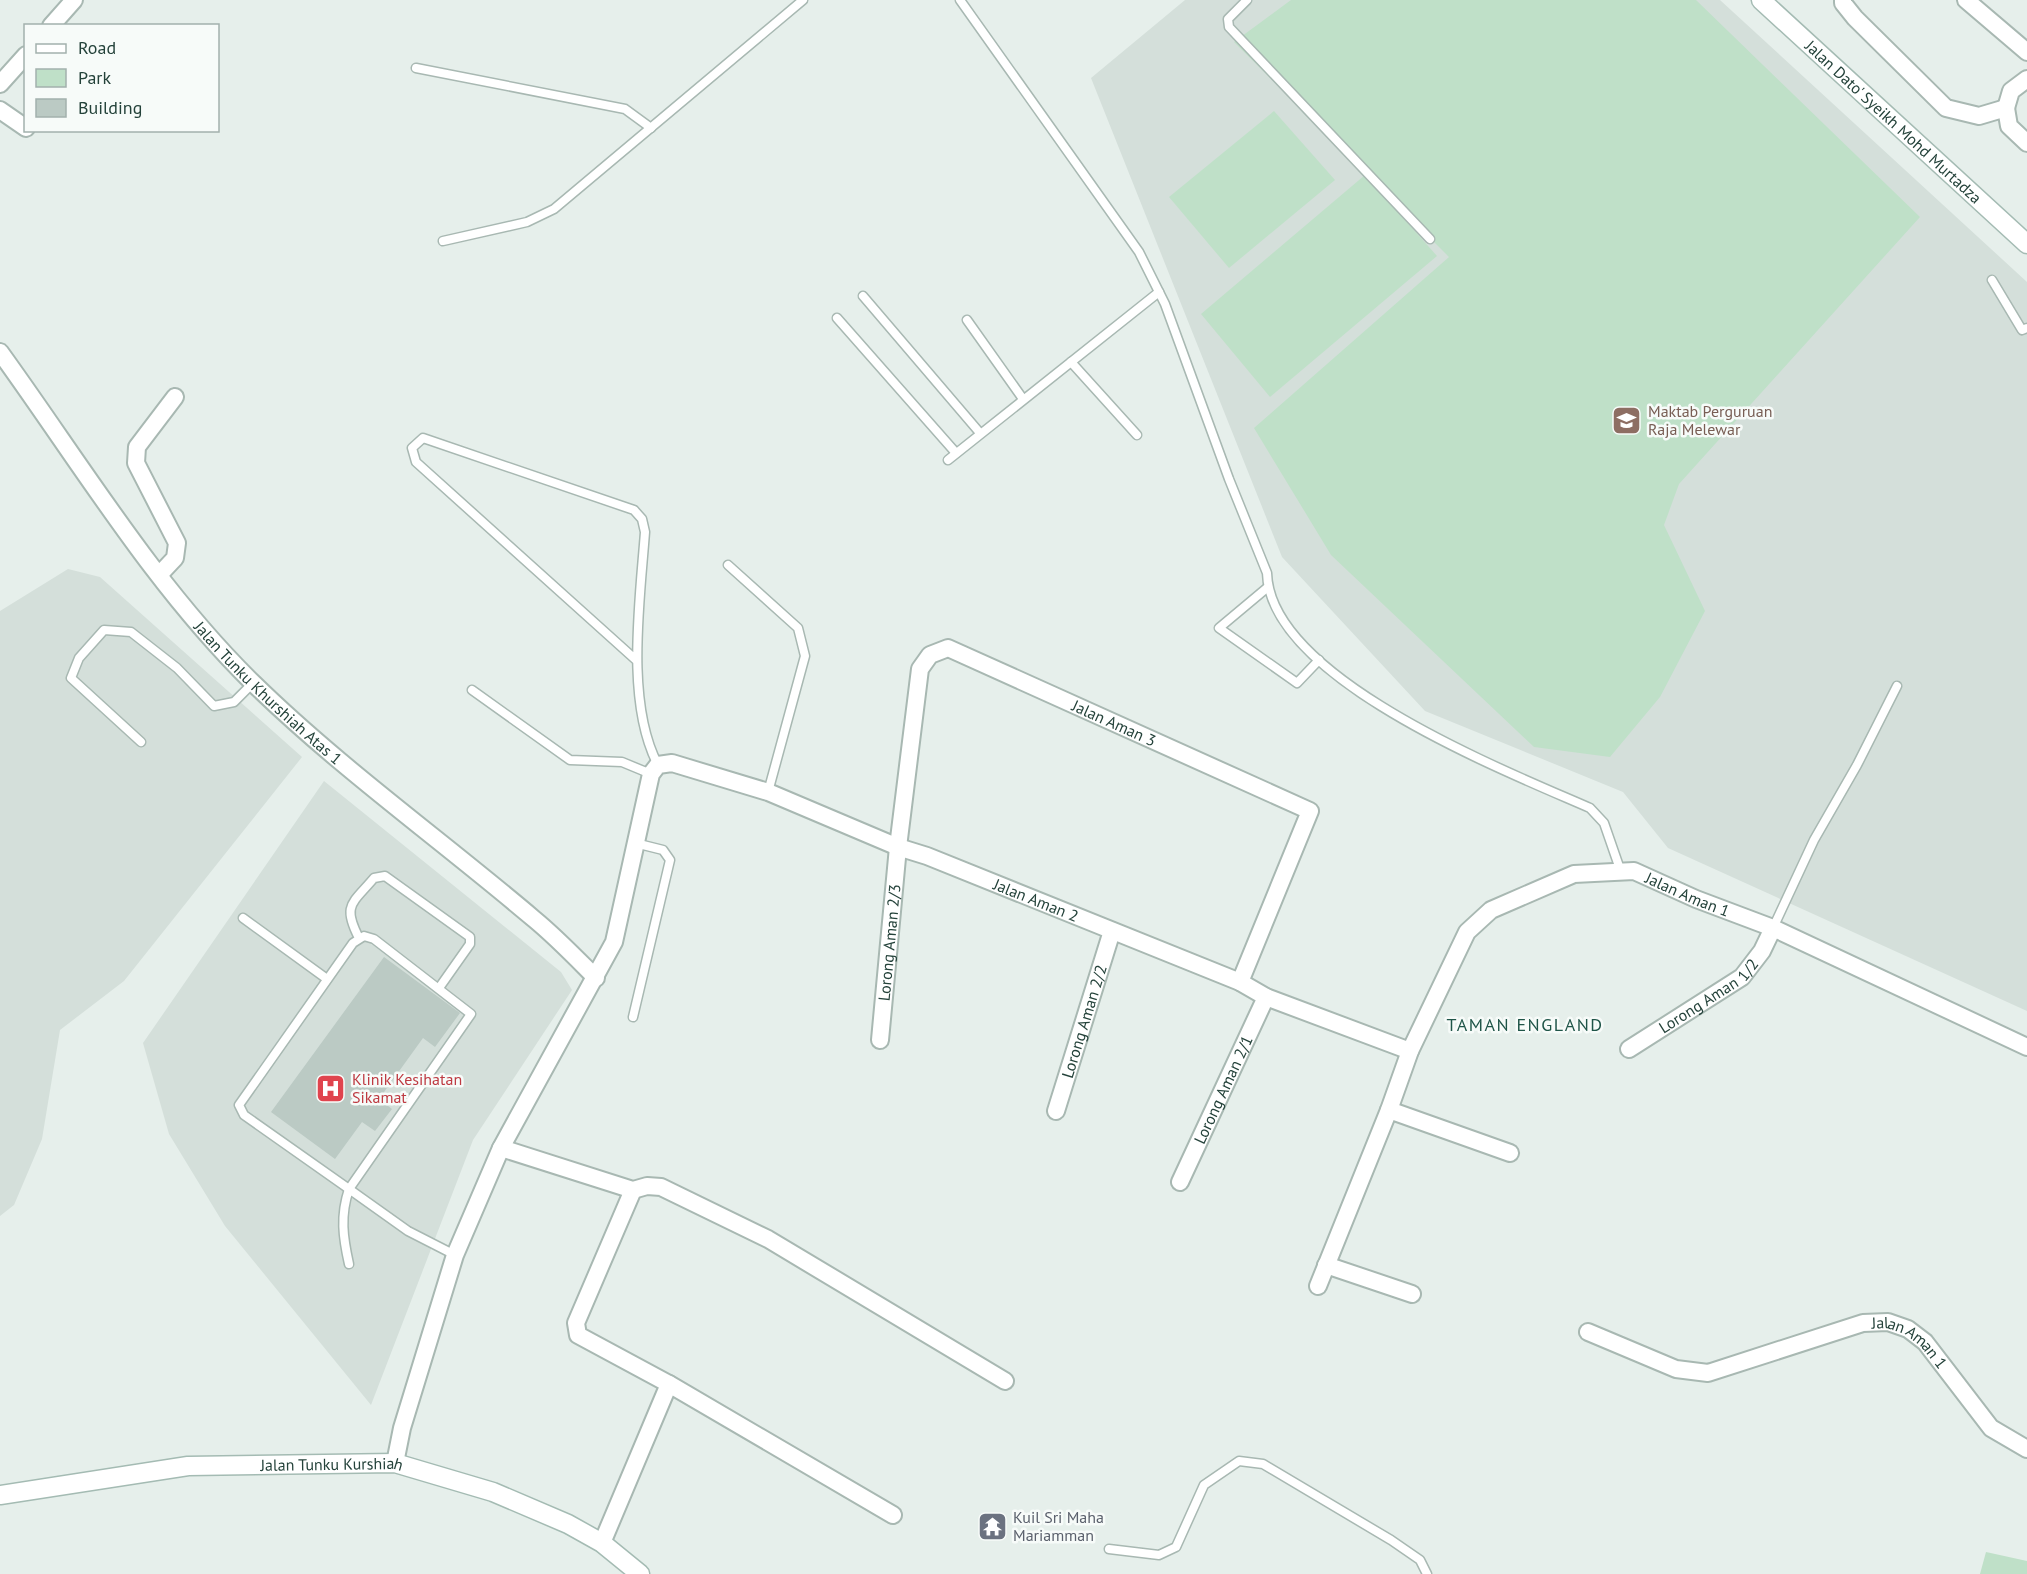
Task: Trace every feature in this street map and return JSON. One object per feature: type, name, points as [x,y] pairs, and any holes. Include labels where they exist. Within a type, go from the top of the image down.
[{"type":"main road","name":"Jalan Dato' Syeikh Mohd Murtadza","points":[[1764,1],[2027,244]]},
{"type":"main road","name":"Jalan Tunku Kurshiah","points":[[0,1495],[188,1466],[395,1463],[493,1492],[568,1524],[602,1543],[640,1574]]},
{"type":"street","points":[[53,24],[74,0]]},
{"type":"street","points":[[1843,0],[1855,18],[1946,108],[1979,116],[2006,108]]},
{"type":"street","points":[[1976,3],[2027,52]]},
{"type":"street","points":[[0,84],[24,57]]},
{"type":"street","points":[[2027,79],[2011,91],[2006,108],[2009,126],[2027,143]]},
{"type":"street","points":[[0,110],[24,127]]},
{"type":"street","name":"Jalan Tunku Khurshiah Atas 1","points":[[0,352],[159,575],[213,641],[253,683],[342,761],[536,920],[596,978]]},
{"type":"street","points":[[159,575],[175,558],[177,543],[134,455],[137,447],[175,397]]},
{"type":"street","name":"Jalan Aman 3","points":[[898,848],[920,669],[930,655],[948,648],[1310,811],[1240,982]]},
{"type":"street","name":"Jalan Aman 2","points":[[655,769],[672,763],[768,792],[898,848],[927,856],[1240,982],[1266,997],[1410,1051]]},
{"type":"street","points":[[395,1463],[402,1428],[455,1255],[501,1148],[614,942],[635,843],[655,769]]},
{"type":"street","name":"Lorong Aman 2/3","points":[[880,1040],[898,848]]},
{"type":"street","name":"Jalan Aman 1","points":[[1318,1286],[1389,1110],[1410,1051],[1467,932],[1491,910],[1574,873],[1634,871],[1696,899],[1773,928],[2027,1047]]},
{"type":"street","name":"Lorong Aman 1/2","points":[[1629,1049],[1742,977],[1762,951],[1773,928]]},
{"type":"street","name":"Lorong Aman 2/2","points":[[1056,1111],[1112,931]]},
{"type":"street","name":"Lorong Aman 2/1","points":[[1180,1182],[1266,997]]},
{"type":"street","points":[[1389,1110],[1510,1153]]},
{"type":"street","points":[[501,1148],[633,1190],[647,1186],[661,1187],[768,1239],[1005,1381]]},
{"type":"street","points":[[633,1190],[576,1323],[578,1335],[669,1384],[893,1515]]},
{"type":"street","points":[[1326,1265],[1412,1294]]},
{"type":"street","name":"Jalan Aman 1","points":[[1588,1332],[1676,1369],[1708,1373],[1863,1323],[1888,1322],[1908,1329],[1925,1342],[1991,1428],[2027,1449]]},
{"type":"street","points":[[602,1543],[669,1384]]},
{"type":"lane","points":[[443,241],[527,222],[554,209],[803,0]]},
{"type":"lane","points":[[960,0],[1139,252],[1159,292],[1267,573],[1268,587],[1281,618],[1302,644],[1319,660],[1379,706],[1436,740],[1590,808],[1604,824],[1621,872]]},
{"type":"lane","points":[[1246,0],[1228,19],[1229,27],[1430,239]]},
{"type":"lane","points":[[416,68],[625,109],[651,128]]},
{"type":"lane","points":[[1992,280],[2022,330],[2027,328]]},
{"type":"lane","points":[[948,460],[1159,292]]},
{"type":"lane","points":[[863,297],[980,433]]},
{"type":"lane","points":[[837,318],[956,453]]},
{"type":"lane","points":[[967,320],[1023,399]]},
{"type":"lane","points":[[1071,362],[1137,435]]},
{"type":"lane","points":[[472,690],[570,760],[622,762],[655,769],[648,746],[636,660],[645,532],[642,519],[634,510],[423,438],[412,448],[416,462],[636,660]]},
{"type":"lane","points":[[728,565],[798,628],[806,656],[768,792]]},
{"type":"lane","points":[[1268,587],[1219,628],[1297,683],[1319,660]]},
{"type":"lane","points":[[141,742],[71,678],[79,658],[104,630],[131,632],[177,668],[214,706],[234,702],[253,683]]},
{"type":"lane","points":[[1773,928],[1814,840],[1857,765],[1897,686]]},
{"type":"lane","points":[[633,1017],[670,860],[663,850],[635,843]]},
{"type":"lane","points":[[359,938],[348,917],[350,909],[374,878],[385,876],[470,937],[470,944],[439,988]]},
{"type":"lane","points":[[243,918],[327,979]]},
{"type":"lane","points":[[359,938],[327,979],[239,1105],[244,1115],[408,1231],[455,1255]]},
{"type":"lane","points":[[349,1264],[342,1232],[343,1208],[349,1189],[471,1014],[374,939],[359,938]]},
{"type":"lane","points":[[1109,1549],[1159,1555],[1176,1547],[1204,1485],[1239,1461],[1263,1464],[1371,1528],[1420,1560],[1427,1574]]},
{"type":"shaded area","name":"Maktab Perguruan Raja Melewar","points":[[1185,0],[1720,0],[2027,282],[2027,1011],[1668,848],[1623,792],[1425,711],[1282,557],[1091,78]]},
{"type":"shaded area","points":[[68,569],[100,577],[302,757],[124,981],[60,1030],[42,1139],[14,1205],[0,1216],[0,611]]},
{"type":"shaded area","name":"Klinik Kesihatan Sikamat","points":[[324,781],[561,972],[572,990],[473,1140],[371,1405],[225,1226],[169,1134],[143,1043]]},
{"type":"green space","points":[[1291,0],[1696,0],[1920,217],[1679,484],[1664,525],[1705,611],[1660,697],[1610,757],[1534,747],[1331,555],[1254,428],[1449,257],[1234,42]]},
{"type":"green space","points":[[1274,111],[1335,180],[1229,268],[1169,197]]},
{"type":"green space","points":[[1365,175],[1437,256],[1270,397],[1201,314]]},
{"type":"green space","points":[[1986,1552],[2027,1561],[2027,1574],[1980,1574]]},
{"type":"building","points":[[384,957],[460,1013],[435,1047],[423,1038],[379,1099],[392,1109],[375,1131],[362,1122],[335,1159],[271,1112]]},
{"type":"place","name":"Maktab Perguruan Raja Melewar","points":[[1627,420]]},
{"type":"place","name":"Klinik Kesihatan Sikamat","points":[[331,1088]]},
{"type":"place","name":"Kuil Sri Maha Mariamman","points":[[992,1526]]},
{"type":"district","name":"TAMAN ENGLAND","points":[[1525,1024]]}]
